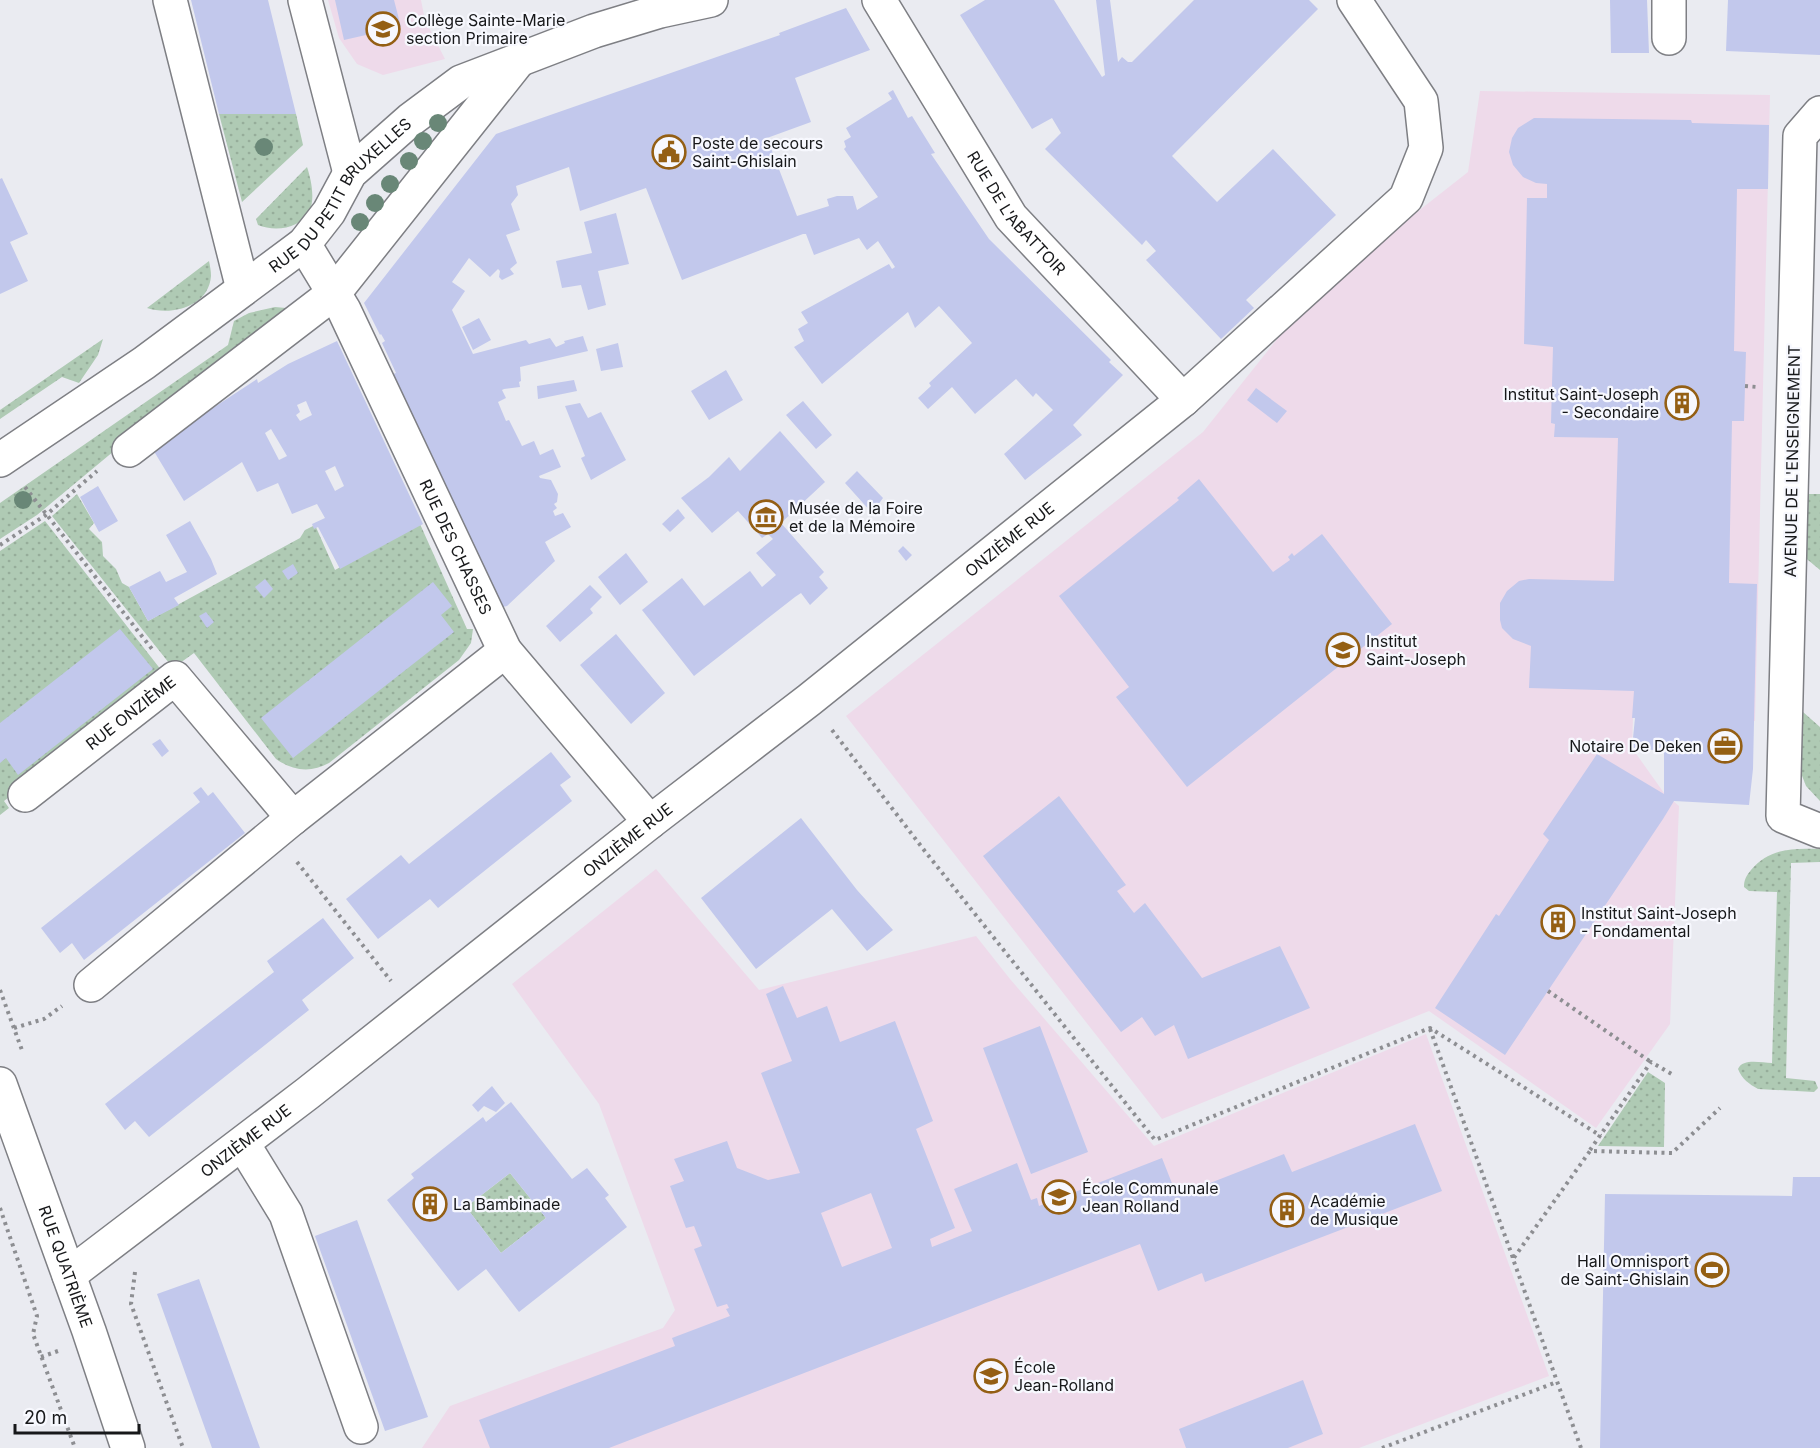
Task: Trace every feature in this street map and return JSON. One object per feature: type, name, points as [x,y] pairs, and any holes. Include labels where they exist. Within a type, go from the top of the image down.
[{"type":"street","points":[[170,0],[243,289]]},
{"type":"street","points":[[304,0],[350,173]]},
{"type":"street","name":"RUE DU PETIT BRUXELLES","points":[[2,459],[144,363],[304,244],[329,212],[350,173],[410,120],[461,81],[594,31],[660,11],[711,0]]},
{"type":"street","name":"RUE DE L'ABATTOIR","points":[[879,0],[1011,217],[1184,400]]},
{"type":"street","name":"ONZIÈME RUE","points":[[69,1275],[243,1144],[650,822],[809,700],[1184,400],[1406,198],[1426,148],[1421,101],[1354,0]]},
{"type":"street","points":[[1669,0],[1669,38]]},
{"type":"street","points":[[129,450],[334,293],[520,59]]},
{"type":"street","name":"AVENUE DE L'ENSEIGNEMENT","points":[[1820,113],[1800,136],[1783,816],[1820,831]]},
{"type":"street","name":"RUE DES CHASSES","points":[[304,244],[344,310],[504,651],[650,822]]},
{"type":"street","points":[[91,985],[284,826],[504,651]]},
{"type":"street","name":"RUE ONZIÈME","points":[[25,795],[174,678],[284,826]]},
{"type":"street","name":"RUE QUATRIÈME","points":[[0,1084],[128,1448]]},
{"type":"street","points":[[243,1144],[286,1214],[361,1427]]},
{"type":"path","points":[[0,545],[46,515],[109,461],[129,450]]},
{"type":"path","points":[[2,459],[174,678]]},
{"type":"path","points":[[809,700],[924,850],[1155,1140],[1430,1028]]},
{"type":"path","points":[[284,826],[414,1009]]},
{"type":"path","points":[[14,1028],[44,1019],[91,985]]},
{"type":"path","points":[[1548,991],[1675,1076]]},
{"type":"path","points":[[1430,1028],[1601,1136]]},
{"type":"path","points":[[1430,1028],[1581,1448]]},
{"type":"path","points":[[1513,1259],[1652,1062]]},
{"type":"path","points":[[1590,1151],[1672,1153],[1720,1108]]},
{"type":"path","points":[[0,1208],[37,1316],[33,1334],[75,1448]]},
{"type":"path","points":[[1382,1448],[1557,1382]]},
{"type":"shaded area","name":"Collège Sainte-Marie section Primaire","points":[[328,0],[421,0],[425,20],[445,59],[383,75],[357,64],[339,38]]},
{"type":"shaded area","name":"Institut Saint-Joseph","points":[[1480,91],[1770,95],[1755,721],[1633,718],[1632,748],[1664,793],[1679,806],[1670,1024],[1596,1128],[1429,1011],[1162,1119],[846,716],[1203,432],[1314,293],[1468,172]]},
{"type":"shaded area","name":"École Communale Jean Rolland","points":[[656,869],[759,990],[976,936],[1010,979],[1154,1146],[1426,1034],[1549,1376],[1359,1448],[422,1448],[450,1406],[663,1328],[675,1310],[599,1104],[512,984]]},
{"type":"green space","points":[[219,114],[296,114],[303,145],[242,202]]},
{"type":"green space","points":[[307,167],[312,199],[306,216],[287,227],[272,228],[258,225],[256,219]]},
{"type":"green space","points":[[209,261],[211,276],[209,287],[196,302],[177,310],[147,308]]},
{"type":"green space","points":[[275,307],[286,308],[37,515],[0,539],[0,503],[228,345],[234,321],[249,313]]},
{"type":"green space","points":[[103,339],[98,355],[79,383],[62,377],[0,419],[0,410]]},
{"type":"green space","points":[[77,494],[94,523],[89,529],[102,542],[103,556],[116,569],[122,583],[129,587],[148,621],[300,538],[305,530],[315,525],[335,570],[420,524],[467,629],[473,629],[471,643],[459,660],[329,763],[309,769],[289,766],[276,759],[194,653],[173,668],[52,516]]},
{"type":"green space","points":[[1803,494],[1820,494],[1820,570],[1802,555]]},
{"type":"green space","points":[[45,521],[165,675],[4,801],[9,808],[0,815],[0,551]]},
{"type":"green space","points":[[1803,712],[1820,727],[1820,801],[1806,786],[1799,768],[1799,717]]},
{"type":"green space","points":[[1791,849],[1820,849],[1820,862],[1791,863],[1786,1078],[1815,1081],[1818,1088],[1814,1092],[1758,1089],[1746,1081],[1738,1069],[1748,1062],[1772,1063],[1777,892],[1749,891],[1744,887],[1745,880],[1758,863],[1774,853]]},
{"type":"green space","points":[[1648,1072],[1665,1083],[1664,1147],[1598,1146]]},
{"type":"green space","points":[[510,1173],[546,1218],[501,1253],[466,1207]]},
{"type":"building","points":[[191,0],[268,0],[296,114],[219,114]]},
{"type":"building","points":[[335,0],[394,0],[401,27],[344,40]]},
{"type":"building","points":[[985,0],[1054,0],[1102,77],[1105,75],[1096,0],[1110,0],[1118,62],[1122,57],[1132,62],[1194,0],[1309,0],[1318,9],[1172,156],[1217,202],[1273,149],[1336,215],[1246,300],[1254,308],[1221,339],[1146,260],[1156,251],[1146,240],[1142,245],[1045,149],[1061,133],[1052,118],[1032,129],[960,15]]},
{"type":"building","points":[[1610,0],[1647,0],[1649,53],[1611,53]]},
{"type":"building","points":[[1728,0],[1820,0],[1820,55],[1726,51]]},
{"type":"building","points":[[846,8],[870,50],[795,78],[811,122],[767,138],[797,216],[829,206],[827,199],[837,196],[853,196],[857,210],[878,197],[844,149],[846,147],[844,141],[851,137],[846,128],[892,99],[888,93],[893,90],[908,118],[912,116],[935,153],[931,154],[989,239],[1111,360],[1109,362],[1123,375],[1073,425],[1082,435],[1025,480],[1004,454],[1053,410],[1036,393],[1033,397],[1016,379],[975,414],[952,387],[928,409],[918,398],[931,386],[929,383],[972,343],[939,306],[915,328],[908,312],[822,384],[794,347],[804,341],[798,329],[808,323],[801,312],[889,264],[892,269],[895,267],[878,241],[867,250],[859,238],[814,255],[806,234],[803,234],[682,280],[646,188],[580,211],[569,167],[516,186],[518,195],[511,204],[520,230],[506,235],[517,263],[510,269],[514,274],[502,280],[498,269],[490,277],[469,258],[452,282],[465,291],[452,310],[473,354],[526,340],[529,344],[550,338],[556,347],[565,343],[564,341],[583,336],[588,351],[520,367],[520,387],[502,390],[506,398],[498,402],[506,421],[509,420],[522,446],[534,441],[540,455],[553,449],[561,467],[539,476],[551,480],[558,494],[557,502],[554,504],[557,508],[553,511],[555,516],[563,513],[571,527],[545,542],[555,561],[507,606],[503,607],[390,375],[396,373],[382,343],[385,341],[364,303],[496,134],[780,35],[779,33]]},
{"type":"building","points":[[1534,118],[1691,120],[1692,123],[1769,125],[1768,189],[1737,189],[1734,351],[1746,352],[1744,421],[1732,421],[1729,583],[1757,584],[1753,769],[1749,805],[1674,801],[1505,1055],[1435,1008],[1496,914],[1499,916],[1549,840],[1543,834],[1597,754],[1664,794],[1664,751],[1632,748],[1635,718],[1632,718],[1634,691],[1529,688],[1531,646],[1513,639],[1502,628],[1500,620],[1500,603],[1507,591],[1519,581],[1529,579],[1614,581],[1618,438],[1554,437],[1555,424],[1551,423],[1553,347],[1524,344],[1527,198],[1547,198],[1547,184],[1536,183],[1523,177],[1513,165],[1509,152],[1512,138],[1518,128]]},
{"type":"building","points":[[2,178],[28,234],[10,242],[28,281],[0,294],[0,179]]},
{"type":"building","points":[[616,213],[629,264],[598,271],[606,305],[588,310],[581,285],[562,288],[556,261],[592,253],[584,222]]},
{"type":"building","points":[[479,318],[491,340],[473,350],[462,327]]},
{"type":"building","points":[[337,341],[423,524],[340,569],[318,527],[314,529],[312,524],[325,518],[317,504],[292,514],[278,483],[257,492],[242,462],[184,501],[152,448],[257,379],[258,383],[288,364]],"holes":[[[306,401],[312,415],[300,421],[296,415],[300,412],[297,405]],[[271,429],[287,456],[279,460],[265,433]],[[335,466],[344,486],[335,491],[325,471]]]},
{"type":"building","points":[[618,343],[623,367],[601,371],[596,349]]},
{"type":"building","points":[[726,370],[743,400],[709,420],[691,391]]},
{"type":"building","points":[[574,380],[577,391],[538,399],[537,386]]},
{"type":"building","points":[[1256,388],[1287,411],[1277,423],[1247,400]]},
{"type":"building","points":[[803,401],[832,435],[816,449],[786,415]]},
{"type":"building","points":[[580,403],[588,418],[601,412],[626,460],[591,480],[581,458],[585,456],[565,406]]},
{"type":"building","points":[[780,431],[825,482],[781,523],[824,572],[819,577],[828,588],[810,605],[801,593],[694,676],[642,610],[682,578],[704,606],[750,571],[762,587],[776,575],[756,553],[773,539],[768,534],[762,538],[738,511],[712,533],[681,498],[709,477],[729,457],[740,471]]},
{"type":"building","points":[[857,471],[883,498],[872,513],[845,483]]},
{"type":"building","points":[[1199,479],[1273,572],[1290,560],[1288,557],[1292,553],[1294,556],[1322,534],[1392,624],[1187,787],[1116,697],[1129,687],[1059,596],[1179,500],[1177,498]]},
{"type":"building","points":[[98,486],[118,521],[99,532],[80,497]]},
{"type":"building","points":[[678,509],[685,518],[670,532],[662,524]]},
{"type":"building","points":[[190,521],[217,574],[174,598],[179,605],[148,621],[129,587],[160,571],[166,582],[187,572],[166,535]]},
{"type":"building","points":[[903,546],[912,555],[906,561],[898,551]]},
{"type":"building","points":[[626,553],[648,582],[620,605],[598,577]]},
{"type":"building","points":[[293,564],[298,573],[288,580],[282,571]]},
{"type":"building","points":[[265,579],[273,589],[264,598],[255,587]]},
{"type":"building","points":[[433,582],[452,606],[441,615],[454,632],[293,758],[261,718]]},
{"type":"building","points":[[590,585],[602,597],[590,609],[593,613],[560,642],[546,626]]},
{"type":"building","points":[[206,612],[214,622],[207,628],[199,616]]},
{"type":"building","points":[[120,629],[153,669],[18,775],[6,758],[0,763],[0,723]]},
{"type":"building","points":[[616,634],[665,693],[631,724],[580,665]]},
{"type":"building","points":[[160,739],[169,751],[162,757],[152,744]]},
{"type":"building","points":[[551,752],[571,777],[560,785],[572,801],[438,908],[430,899],[378,939],[346,899],[401,855],[409,864]]},
{"type":"building","points":[[201,787],[208,796],[213,792],[245,833],[84,960],[72,943],[60,953],[41,928],[200,802],[193,793]]},
{"type":"building","points":[[1059,796],[1126,885],[1117,891],[1134,913],[1145,903],[1202,978],[1280,946],[1310,1008],[1188,1059],[1174,1025],[1155,1036],[1142,1017],[1121,1032],[983,856]]},
{"type":"building","points":[[801,818],[857,890],[893,930],[867,951],[832,909],[756,969],[701,898]]},
{"type":"building","points":[[323,918],[354,958],[302,1000],[309,1010],[149,1137],[135,1121],[125,1130],[105,1104],[274,972],[267,961]]},
{"type":"building","points":[[783,986],[797,1018],[827,1006],[840,1042],[895,1021],[933,1121],[916,1129],[955,1228],[930,1239],[932,1247],[972,1231],[954,1189],[1017,1163],[1031,1200],[1037,1198],[1039,1206],[1162,1158],[1177,1196],[1284,1154],[1292,1172],[1415,1124],[1442,1191],[1205,1282],[1202,1273],[1158,1291],[1140,1244],[609,1448],[490,1448],[479,1420],[675,1346],[672,1338],[730,1316],[726,1309],[729,1308],[727,1304],[717,1307],[694,1249],[702,1246],[694,1226],[686,1228],[670,1186],[684,1181],[674,1159],[727,1141],[737,1168],[768,1180],[800,1173],[761,1073],[792,1061],[766,994]],"holes":[[[871,1193],[892,1248],[842,1267],[821,1213]]]},
{"type":"building","points":[[1040,1026],[1088,1152],[1031,1174],[983,1048]]},
{"type":"building","points":[[492,1086],[505,1103],[496,1112],[484,1106],[478,1112],[472,1105]]},
{"type":"building","name":"La Bambinade","points":[[511,1102],[572,1179],[587,1168],[609,1195],[605,1198],[627,1227],[519,1312],[486,1269],[458,1291],[387,1200],[414,1178],[411,1174],[483,1117],[486,1122]],"holes":[[[510,1173],[546,1218],[501,1253],[466,1207]]]},
{"type":"building","name":"Hall Omnisport de Saint-Ghislain","points":[[1793,1177],[1820,1177],[1820,1448],[1600,1448],[1605,1194],[1792,1196]]},
{"type":"building","points":[[357,1220],[428,1417],[385,1431],[315,1236]]},
{"type":"building","points":[[199,1279],[260,1448],[212,1448],[157,1294]]},
{"type":"building","points":[[1303,1380],[1323,1434],[1288,1448],[1186,1448],[1179,1429]]},
{"type":"place","name":"Collège Sainte-Marie section Primaire","points":[[383,29]]},
{"type":"place","name":"Poste de secours Saint-Ghislain","points":[[669,152]]},
{"type":"place","name":"Institut Saint-Joseph - Secondaire","points":[[1682,403]]},
{"type":"place","name":"Musée de la Foire et de la Mémoire","points":[[766,517]]},
{"type":"place","name":"Institut Saint-Joseph","points":[[1343,650]]},
{"type":"place","name":"Notaire De Deken","points":[[1725,746]]},
{"type":"place","name":"Institut Saint-Joseph - Fondamental","points":[[1558,922]]},
{"type":"place","name":"École Communale Jean Rolland","points":[[1059,1197]]},
{"type":"place","name":"La Bambinade","points":[[430,1204]]},
{"type":"place","name":"Académie de Musique","points":[[1287,1210]]},
{"type":"place","name":"Hall Omnisport de Saint-Ghislain","points":[[1712,1270]]},
{"type":"place","name":"École Jean-Rolland","points":[[991,1376]]}]
